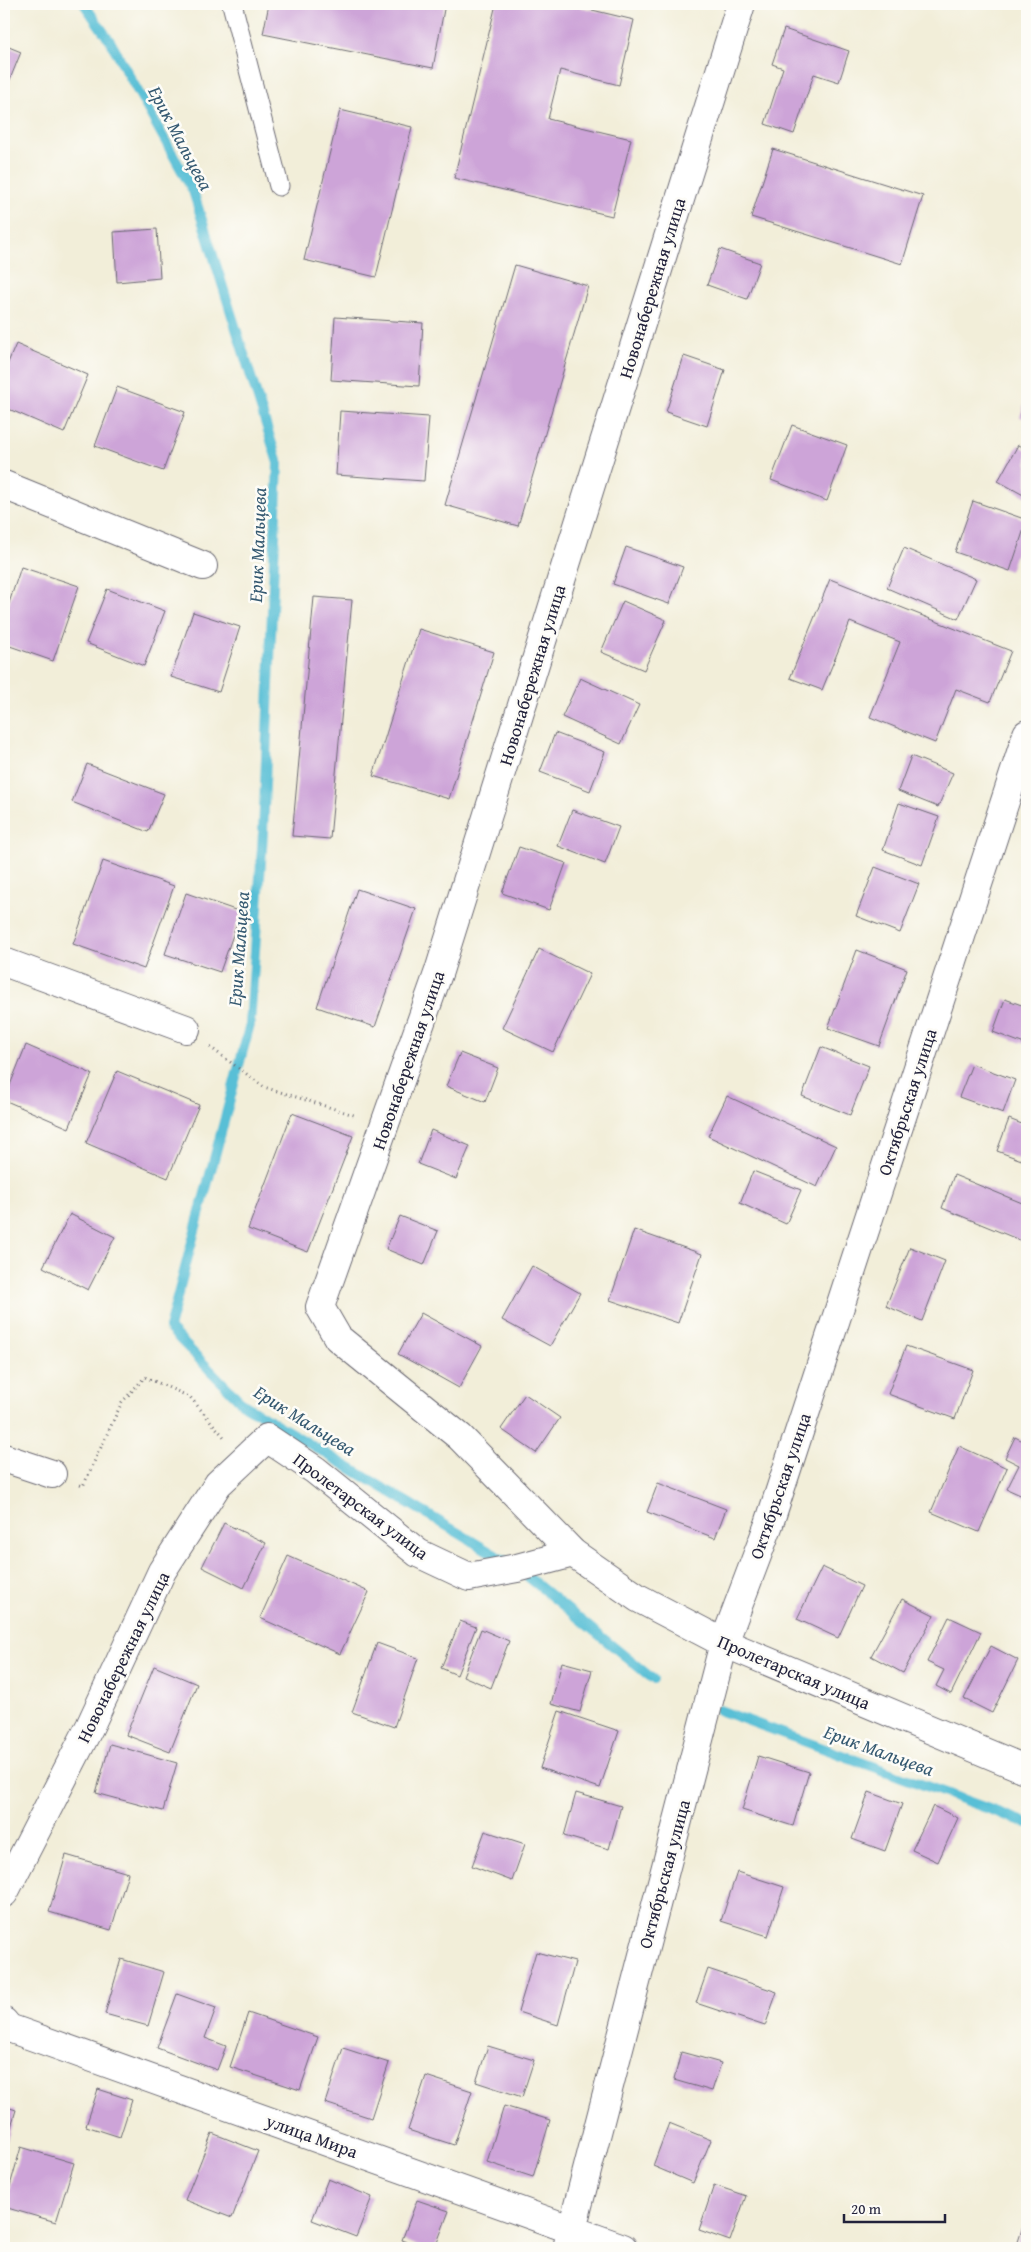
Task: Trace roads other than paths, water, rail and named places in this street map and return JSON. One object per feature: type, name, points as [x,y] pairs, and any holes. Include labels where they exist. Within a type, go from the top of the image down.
[{"type":"street","name":"Новонабережная улица","points":[[338,1338],[320,1307],[439,971],[741,4]]},
{"type":"street","points":[[4,485],[203,566]]},
{"type":"street","name":"Октябрьская улица","points":[[569,2239],[724,1643],[775,1506],[1027,734]]},
{"type":"street","points":[[4,962],[186,1029]]},
{"type":"street","name":"Пролетарская улица","points":[[338,1338],[460,1437],[573,1552],[638,1598],[724,1643],[1027,1770]]},
{"type":"street","name":"Новонабережная улица","points":[[4,1893],[90,1726],[162,1571],[218,1484],[267,1438]]},
{"type":"street","name":"Пролетарская улица","points":[[267,1438],[315,1470],[418,1553],[469,1577],[517,1568],[573,1552]]},
{"type":"street","points":[[4,1458],[52,1474]]},
{"type":"street","name":"улица Мира","points":[[4,2022],[9,2028],[569,2239],[623,2248]]},
{"type":"lane","points":[[232,4],[279,186]]},
{"type":"waterway","name":"Ерик Мальцева","points":[[84,4],[110,41],[193,191],[278,463],[263,833],[250,1024],[169,1328],[243,1404],[517,1568],[653,1679]]},
{"type":"waterway","name":"Ерик Мальцева","points":[[719,1710],[1027,1823]]}]
